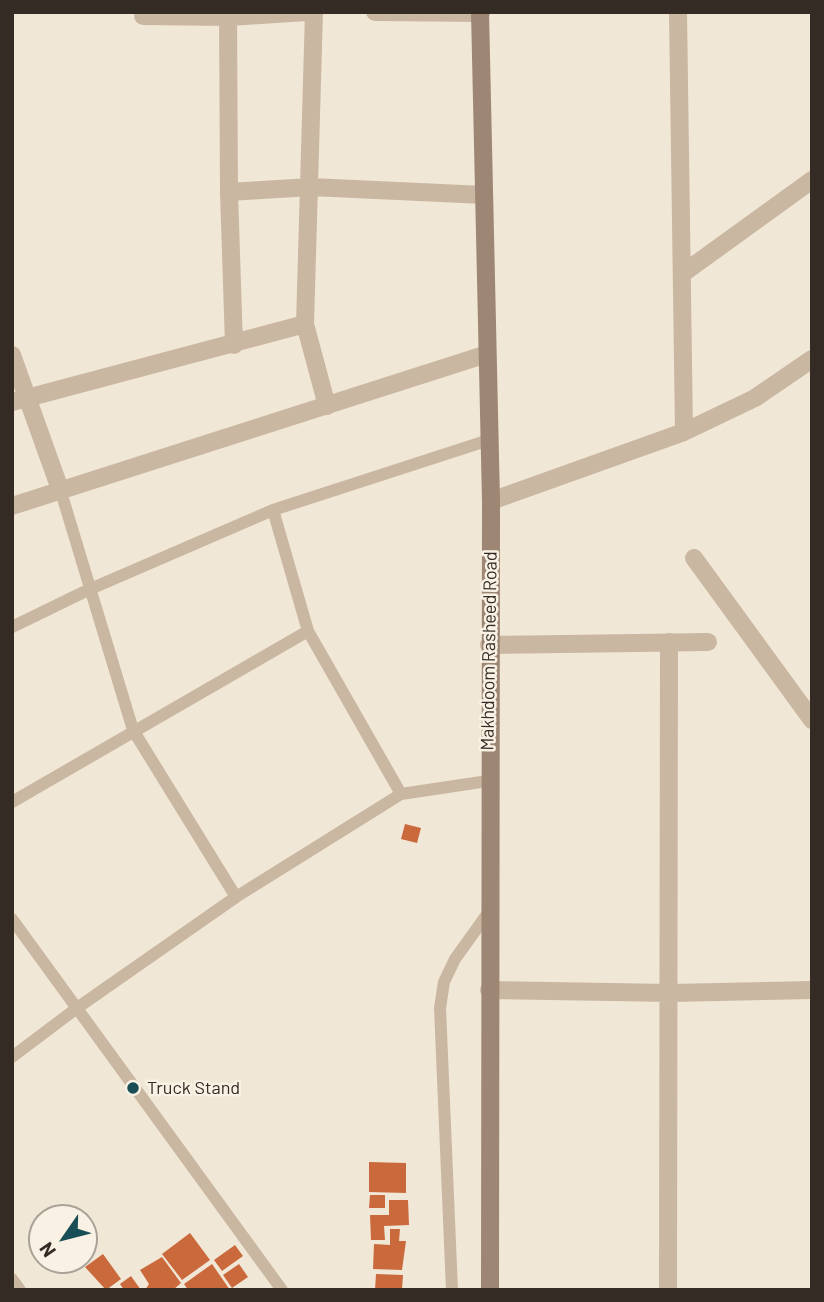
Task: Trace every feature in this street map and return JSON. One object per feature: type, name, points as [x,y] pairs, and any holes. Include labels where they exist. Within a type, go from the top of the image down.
[{"type":"main road","name":"Makhdoom Rasheed Road","points":[[481,13],[491,501],[488,781],[490,1290]]},
{"type":"street","points":[[144,16],[307,12]]},
{"type":"street","points":[[314,12],[305,324],[327,406]]},
{"type":"street","points":[[375,12],[481,13]]},
{"type":"street","points":[[678,12],[684,432]]},
{"type":"street","points":[[228,15],[229,192],[234,345]]},
{"type":"street","points":[[682,274],[812,180]]},
{"type":"street","points":[[229,192],[311,187],[484,195]]},
{"type":"street","points":[[20,400],[305,324]]},
{"type":"street","points":[[12,506],[487,354]]},
{"type":"street","points":[[12,355],[20,400],[61,492]]},
{"type":"street","points":[[491,501],[684,432],[755,398],[812,359]]},
{"type":"street","points":[[694,558],[812,720]]},
{"type":"street","points":[[668,1290],[671,993],[669,642]]},
{"type":"street","points":[[489,645],[708,642]]},
{"type":"street","points":[[489,990],[671,993],[812,990]]},
{"type":"lane","points":[[12,627],[88,590],[273,510],[489,440]]},
{"type":"lane","points":[[61,492],[88,590],[133,730],[236,897]]},
{"type":"lane","points":[[273,510],[308,631],[401,794]]},
{"type":"lane","points":[[12,802],[308,631]]},
{"type":"lane","points":[[12,1056],[236,897],[401,794],[488,781]]},
{"type":"lane","points":[[453,1290],[440,1008],[444,982],[455,959],[488,913]]},
{"type":"lane","points":[[12,919],[282,1290]]},
{"type":"lane","points":[[12,1279],[20,1290]]},
{"type":"building","points":[[405,824],[421,828],[417,843],[401,839]]},
{"type":"building","points":[[369,1162],[406,1163],[406,1193],[369,1192]]},
{"type":"building","points":[[370,1195],[385,1195],[385,1208],[369,1208]]},
{"type":"building","points":[[389,1200],[408,1200],[409,1225],[384,1226],[385,1240],[371,1240],[370,1215],[389,1215]]},
{"type":"building","points":[[390,1229],[400,1229],[399,1241],[406,1241],[402,1270],[373,1269],[374,1244],[390,1245]]},
{"type":"building","points":[[190,1233],[210,1260],[182,1280],[162,1254]]},
{"type":"building","points":[[235,1245],[243,1256],[222,1271],[214,1260]]},
{"type":"building","points":[[103,1254],[121,1279],[106,1290],[91,1274],[98,1274],[98,1258]]},
{"type":"building","points":[[162,1257],[181,1283],[173,1290],[145,1290],[149,1284],[140,1270]]},
{"type":"building","points":[[212,1264],[230,1290],[188,1290],[184,1284]]},
{"type":"building","points":[[239,1264],[248,1277],[232,1288],[223,1275]]},
{"type":"building","points":[[376,1274],[403,1275],[402,1290],[375,1290]]},
{"type":"building","points":[[131,1276],[141,1290],[124,1290],[120,1284]]},
{"type":"place","name":"Truck Stand","points":[[133,1088]]}]
